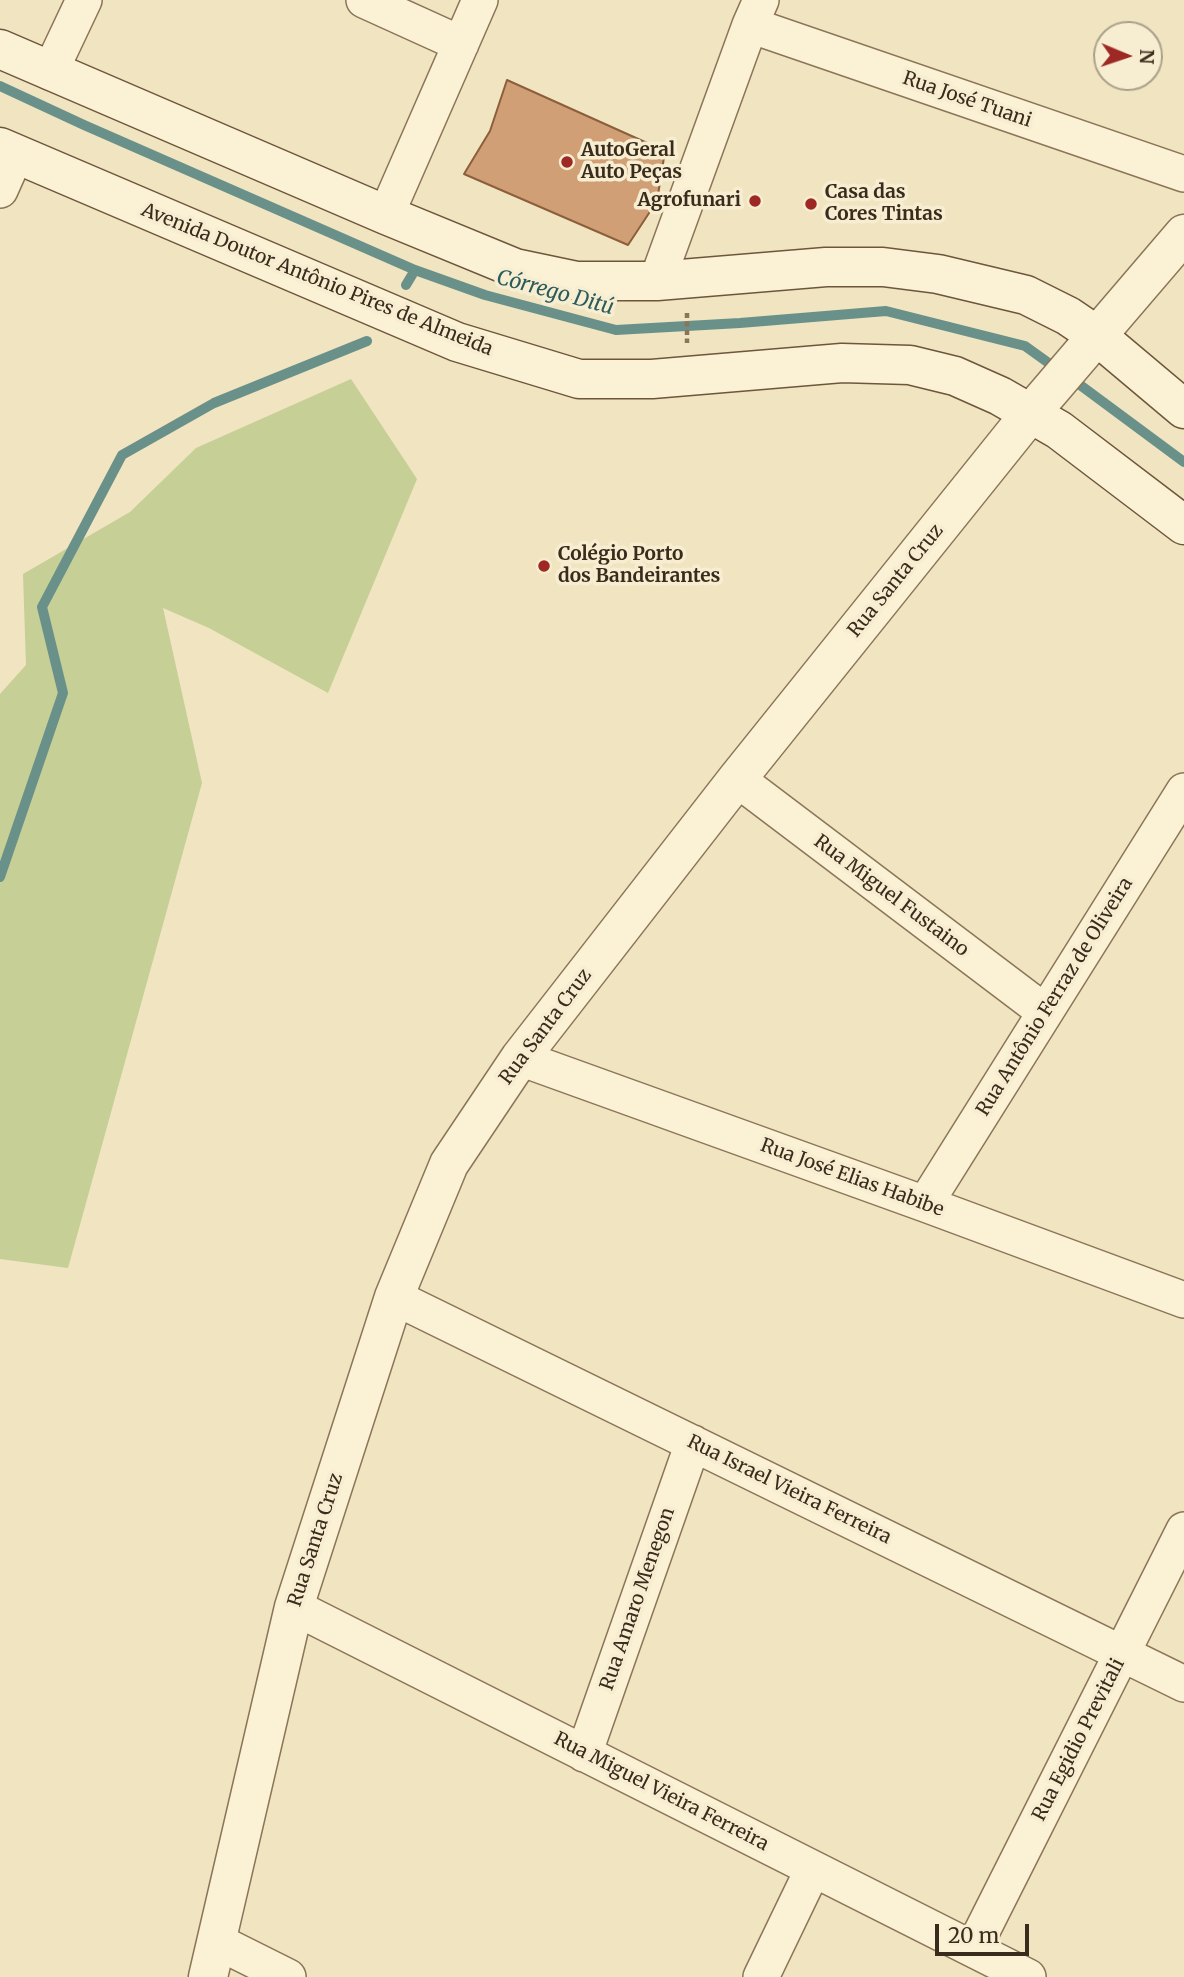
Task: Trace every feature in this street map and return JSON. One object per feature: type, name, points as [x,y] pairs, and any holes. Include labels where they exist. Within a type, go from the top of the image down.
[{"type":"main road","points":[[0,49],[515,268],[577,281],[657,281],[827,267],[883,267],[924,272],[1026,295],[1068,316],[1090,343],[1184,409]]},
{"type":"main road","name":"Avenida Doutor Antônio Pires de Almeida","points":[[8,150],[457,342],[579,379],[652,379],[842,363],[909,365],[955,376],[1000,396],[1038,405],[1059,430],[1184,524]]},
{"type":"main road","name":"Rua Santa Cruz","points":[[212,1959],[294,1608],[394,1297],[449,1164],[520,1058],[737,779],[1038,405],[1184,234]]},
{"type":"street","points":[[50,72],[84,0]]},
{"type":"street","points":[[364,0],[461,44]]},
{"type":"street","points":[[386,215],[480,0]]},
{"type":"street","points":[[657,281],[756,12]]},
{"type":"street","name":"Rua José Tuani","points":[[756,12],[1184,174]]},
{"type":"street","points":[[0,190],[8,150]]},
{"type":"street","name":"Rua Miguel Fustaino","points":[[737,779],[1045,1012]]},
{"type":"street","name":"Rua Antônio Ferraz de Oliveira","points":[[925,1204],[1184,791]]},
{"type":"street","name":"Rua José Elias Habibe","points":[[520,1058],[1184,1300]]},
{"type":"street","name":"Rua Israel Vieira Ferreira","points":[[394,1297],[1184,1684]]},
{"type":"street","name":"Rua Amaro Menegon","points":[[584,1754],[693,1443]]},
{"type":"street","name":"Rua Egidio Previtali","points":[[972,1949],[1184,1530]]},
{"type":"street","name":"Rua Miguel Vieira Ferreira","points":[[294,1608],[1028,1977]]},
{"type":"street","points":[[761,1977],[813,1869]]},
{"type":"street","points":[[212,1959],[288,1977]]},
{"type":"path","points":[[687,313],[687,340]]},
{"type":"green space","points":[[351,379],[417,479],[328,693],[209,628],[163,608],[202,783],[68,1268],[0,1259],[0,694],[26,665],[23,574],[130,512],[196,448]]},
{"type":"building","name":"AutoGeral Auto Peças","points":[[507,80],[665,151],[657,201],[628,245],[464,174],[490,131]]},
{"type":"waterway","name":"Córrego Ditú","points":[[0,86],[415,270],[485,295],[616,330],[886,311],[1025,346],[1057,369]]},
{"type":"waterway","points":[[406,285],[415,270]]},
{"type":"waterway","points":[[0,877],[63,693],[42,607],[122,455],[214,403],[367,341]]},
{"type":"waterway","name":"Córrego Ditú","points":[[1072,379],[1184,462]]},
{"type":"place","name":"AutoGeral Auto Peças","points":[[567,162]]},
{"type":"place","name":"Agrofunari","points":[[755,201]]},
{"type":"place","name":"Casa das Cores Tintas","points":[[811,204]]},
{"type":"place","name":"Colégio Porto dos Bandeirantes","points":[[544,566]]}]
